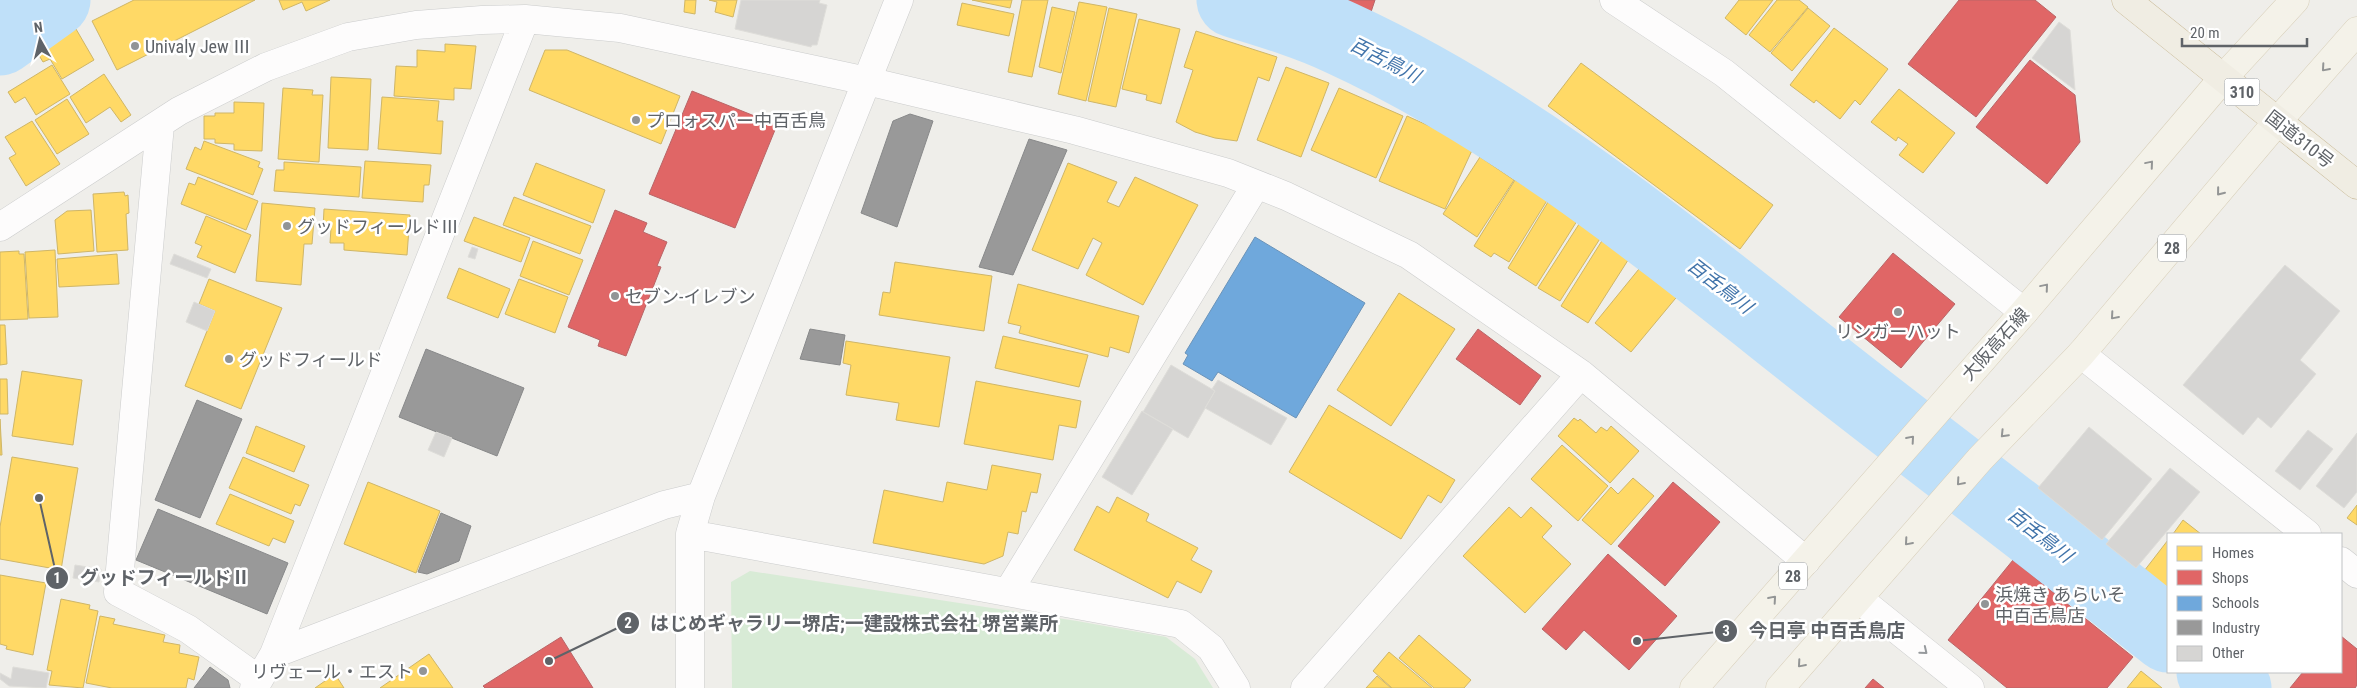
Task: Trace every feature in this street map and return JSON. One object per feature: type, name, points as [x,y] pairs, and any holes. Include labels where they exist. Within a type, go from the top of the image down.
[{"type":"highway","name":"国道310号","points":[[2126,0],[2357,185]]},
{"type":"main road","name":"大阪高石線","points":[[1694,688],[2024,312],[2224,77],[2294,0]]},
{"type":"main road","name":"28","points":[[1780,688],[1980,459],[2081,354],[2277,122],[2357,31]]},
{"type":"street","points":[[690,688],[690,534],[701,496],[899,0]]},
{"type":"street","points":[[1614,0],[1724,73],[2024,312]]},
{"type":"street","points":[[160,125],[118,592],[188,629],[256,683],[274,654],[525,19]]},
{"type":"street","points":[[0,227],[179,111],[266,67],[348,37],[416,25],[525,19],[620,28],[868,81],[1074,130],[1228,173],[1286,196],[1409,256],[1581,374],[1806,561]]},
{"type":"street","points":[[1008,592],[1256,185]]},
{"type":"street","points":[[2081,354],[2306,533]]},
{"type":"street","points":[[1305,688],[1581,374]]},
{"type":"street","points":[[274,654],[664,505],[701,496]]},
{"type":"street","points":[[690,534],[1181,624],[1211,648],[1236,688]]},
{"type":"street","points":[[2342,562],[2357,574]]},
{"type":"street","points":[[1859,599],[1970,688]]},
{"type":"green space","points":[[750,571],[1077,621],[1166,637],[1195,659],[1213,688],[732,688],[731,582]]},
{"type":"building: Homes","name":"Univaly Jew Ⅲ","points":[[134,0],[255,0],[117,70],[92,21]]},
{"type":"building: Homes","points":[[279,0],[330,0],[306,11],[302,2],[283,10]]},
{"type":"building: Homes","points":[[685,0],[696,0],[695,14],[684,12]]},
{"type":"building: Homes","points":[[709,0],[737,0],[733,17],[715,12],[717,2]]},
{"type":"building: Homes","points":[[972,0],[1012,0],[1010,8]]},
{"type":"building: Homes","points":[[1022,0],[1048,0],[1032,77],[1008,72]]},
{"type":"building: Homes","points":[[1739,0],[1773,0],[1746,35],[1725,18]]},
{"type":"building: Homes","points":[[1777,0],[1799,0],[1808,7],[1770,52],[1749,35]]},
{"type":"building: Homes","points":[[1079,2],[1107,7],[1086,101],[1058,94]]},
{"type":"building: Homes","points":[[962,3],[1014,14],[1009,36],[957,25]]},
{"type":"building: Homes","points":[[1052,7],[1075,12],[1061,73],[1039,67]]},
{"type":"building: Homes","points":[[1109,8],[1137,14],[1116,107],[1088,101]]},
{"type":"building: Homes","points":[[1808,8],[1830,26],[1792,71],[1771,53]]},
{"type":"building: Homes","points":[[1139,19],[1180,29],[1161,104],[1146,100],[1147,95],[1122,89]]},
{"type":"building: Homes","points":[[1834,28],[1888,69],[1860,105],[1855,100],[1840,119],[1816,100],[1814,103],[1790,85]]},
{"type":"building: Homes","points":[[76,29],[94,60],[62,79],[50,59],[43,62],[37,52]]},
{"type":"building: Homes","points":[[1196,31],[1277,57],[1269,81],[1258,77],[1237,141],[1215,138],[1195,132],[1176,122],[1193,70],[1184,67]]},
{"type":"building: Homes","points":[[445,44],[476,46],[471,89],[454,88],[454,100],[394,96],[396,66],[417,67],[417,50],[445,52]]},
{"type":"building: Homes","name":"プロォスパー中百舌鳥","points":[[545,50],[567,50],[680,96],[661,144],[529,90]]},
{"type":"building: Homes","points":[[1581,63],[1773,205],[1740,249],[1548,106]]},
{"type":"building: Homes","points":[[52,65],[70,94],[36,115],[25,97],[15,103],[8,92]]},
{"type":"building: Homes","points":[[1286,67],[1329,83],[1301,157],[1257,140]]},
{"type":"building: Homes","points":[[104,74],[131,115],[121,122],[110,107],[86,123],[70,97]]},
{"type":"building: Homes","points":[[331,77],[371,79],[368,150],[328,148]]},
{"type":"building: Homes","points":[[283,88],[313,90],[312,95],[323,95],[319,162],[278,159]]},
{"type":"building: Homes","points":[[1339,88],[1403,116],[1376,178],[1311,150]]},
{"type":"building: Homes","points":[[1899,89],[1955,133],[1923,173],[1899,155],[1908,144],[1898,137],[1896,141],[1871,122]]},
{"type":"building: Homes","points":[[382,97],[439,101],[437,121],[443,121],[441,154],[378,149]]},
{"type":"building: Homes","points":[[67,99],[89,134],[57,154],[35,120]]},
{"type":"building: Homes","points":[[234,102],[264,103],[262,151],[234,150],[234,144],[215,143],[215,139],[204,139],[204,116],[215,116],[215,113],[234,113]]},
{"type":"building: Homes","points":[[1407,116],[1474,146],[1445,209],[1379,181]]},
{"type":"building: Homes","points":[[32,121],[60,164],[26,186],[9,158],[16,154],[5,137]]},
{"type":"building: Homes","points":[[204,141],[260,162],[258,167],[263,169],[253,195],[186,169],[195,147],[201,150]]},
{"type":"building: Homes","points":[[1480,157],[1514,180],[1477,237],[1443,214]]},
{"type":"building: Homes","points":[[365,161],[431,165],[429,185],[424,185],[423,202],[362,198]]},
{"type":"building: Homes","points":[[284,162],[361,167],[359,197],[274,191],[276,170],[284,170]]},
{"type":"building: Homes","points":[[536,163],[605,190],[593,223],[523,195]]},
{"type":"building: Homes","points":[[1068,163],[1117,182],[1107,202],[1119,207],[1135,177],[1198,205],[1143,305],[1086,275],[1102,243],[1093,238],[1078,269],[1032,250]]},
{"type":"building: Homes","points":[[198,177],[258,201],[246,230],[181,204],[189,183],[195,185]]},
{"type":"building: Homes","points":[[1515,180],[1548,199],[1509,262],[1494,253],[1491,257],[1474,246]]},
{"type":"building: Homes","points":[[124,192],[125,196],[128,195],[129,213],[126,214],[128,250],[97,252],[93,194]]},
{"type":"building: Homes","points":[[514,197],[591,226],[580,254],[503,225]]},
{"type":"building: Homes","points":[[1548,202],[1577,221],[1536,286],[1508,268]]},
{"type":"building: Homes","name":"グッドフィールドⅢ","points":[[262,203],[315,208],[312,244],[304,244],[301,285],[256,281]]},
{"type":"building: Homes","points":[[324,209],[410,215],[407,255],[344,250],[344,243],[330,243],[331,228],[323,228]]},
{"type":"building: Homes","points":[[91,210],[94,251],[58,254],[55,220],[67,211]]},
{"type":"building: Homes","points":[[206,216],[251,235],[235,273],[197,257],[202,246],[195,243]]},
{"type":"building: Homes","points":[[474,217],[530,238],[521,262],[464,241]]},
{"type":"building: Homes","points":[[1581,221],[1603,234],[1560,301],[1538,288]]},
{"type":"building: Homes","points":[[1603,239],[1630,257],[1588,323],[1561,306]]},
{"type":"building: Homes","points":[[533,241],[583,260],[569,295],[520,276]]},
{"type":"building: Homes","points":[[55,250],[58,317],[29,318],[25,252]]},
{"type":"building: Homes","points":[[19,251],[19,254],[24,254],[28,319],[0,320],[0,252]]},
{"type":"building: Homes","points":[[117,254],[119,284],[59,287],[57,259]]},
{"type":"building: Homes","points":[[895,262],[992,276],[984,331],[879,315],[883,292],[890,293]]},
{"type":"building: Homes","points":[[1643,264],[1680,293],[1631,352],[1595,323]]},
{"type":"building: Homes","points":[[459,268],[510,289],[498,318],[447,298]]},
{"type":"building: Homes","name":"グッドフィールド","points":[[209,279],[282,308],[241,409],[185,386],[215,311],[199,304]]},
{"type":"building: Homes","points":[[519,279],[568,297],[555,333],[505,314]]},
{"type":"building: Homes","points":[[1018,284],[1139,316],[1129,353],[1110,347],[1108,357],[1019,333],[1021,326],[1008,323]]},
{"type":"building: Homes","points":[[1399,293],[1455,329],[1391,426],[1337,390]]},
{"type":"building: Homes","points":[[0,325],[5,325],[7,364],[0,365]]},
{"type":"building: Homes","points":[[1003,336],[1088,355],[1079,387],[995,368]]},
{"type":"building: Homes","points":[[846,341],[950,357],[939,427],[896,420],[899,403],[846,395],[851,365],[843,363]]},
{"type":"building: Homes","points":[[22,371],[82,380],[73,445],[12,436]]},
{"type":"building: Homes","points":[[0,379],[7,379],[8,414],[0,414]]},
{"type":"building: Homes","points":[[976,381],[1081,401],[1076,428],[1059,425],[1053,460],[964,444]]},
{"type":"building: Homes","points":[[1329,405],[1455,480],[1441,503],[1428,495],[1401,539],[1289,472]]},
{"type":"building: Homes","points":[[1574,418],[1578,421],[1580,419],[1596,433],[1601,427],[1607,431],[1611,426],[1639,451],[1610,483],[1558,436]]},
{"type":"building: Homes","points":[[0,419],[2,455],[0,455]]},
{"type":"building: Homes","points":[[256,426],[305,446],[294,472],[246,453]]},
{"type":"building: Homes","points":[[1562,445],[1608,486],[1578,521],[1531,479]]},
{"type":"building: Homes","points":[[12,457],[78,468],[61,570],[0,559],[0,527]]},
{"type":"building: Homes","points":[[243,457],[309,485],[300,506],[295,504],[291,514],[229,488]]},
{"type":"building: Homes","points":[[992,465],[1041,474],[1037,493],[1031,492],[1026,512],[1022,511],[1018,534],[1008,532],[1003,556],[984,564],[873,543],[884,490],[943,502],[947,482],[987,490]]},
{"type":"building: Homes","points":[[1633,478],[1654,496],[1611,545],[1582,520],[1611,487],[1618,494]]},
{"type":"building: Homes","points":[[368,482],[440,511],[416,573],[344,544]]},
{"type":"building: Homes","points":[[230,494],[294,521],[285,543],[273,538],[269,546],[216,524]]},
{"type":"building: Homes","points":[[1117,497],[1149,514],[1146,521],[1198,548],[1191,560],[1212,571],[1201,593],[1177,581],[1168,598],[1074,550],[1097,506],[1109,513]]},
{"type":"building: Homes","points":[[2357,505],[2357,525],[2347,518]]},
{"type":"building: Homes","points":[[1509,507],[1521,518],[1531,507],[1552,526],[1542,537],[1571,564],[1525,613],[1463,556]]},
{"type":"building: Homes","points":[[2183,520],[2200,533],[2174,533]]},
{"type":"building: Homes","points":[[2167,541],[2167,595],[2141,575]]},
{"type":"building: Homes","points":[[0,575],[46,583],[33,655],[6,649],[7,646],[0,644]]},
{"type":"building: Homes","points":[[61,599],[90,605],[89,609],[98,611],[83,688],[49,685],[52,671],[47,670]]},
{"type":"building: Homes","points":[[100,616],[115,619],[113,624],[165,635],[163,642],[180,645],[179,653],[199,657],[194,680],[188,678],[186,688],[112,688],[86,683]]},
{"type":"building: Homes","points":[[1419,635],[1471,680],[1464,688],[1434,688],[1399,658]]},
{"type":"building: Homes","points":[[1389,652],[1432,688],[1392,688],[1373,671]]},
{"type":"building: Homes","name":"リヴェール・エスト","points":[[429,654],[453,688],[380,688]]},
{"type":"building: Homes","points":[[2141,671],[2162,688],[2127,688]]},
{"type":"building: Homes","name":"リヴェール・エスト","points":[[335,674],[344,688],[315,688]]},
{"type":"building: Homes","points":[[1377,676],[1391,688],[1366,688]]},
{"type":"building: Shops","points":[[1316,0],[1375,0],[1369,18]]},
{"type":"building: Shops","points":[[1959,0],[2035,0],[2056,17],[1976,117],[1908,64]]},
{"type":"building: Shops","points":[[2030,60],[2075,95],[2080,142],[2047,184],[1976,127]]},
{"type":"building: Shops","points":[[692,91],[777,125],[735,228],[649,194]]},
{"type":"building: Shops","name":"セブン-イレブン","points":[[615,210],[647,223],[643,232],[667,242],[657,266],[661,267],[626,356],[598,346],[600,340],[568,327]]},
{"type":"building: Shops","points":[[1893,253],[1955,304],[1901,368],[1839,317]]},
{"type":"building: Shops","points":[[1478,329],[1541,376],[1520,405],[1456,359]]},
{"type":"building: Shops","points":[[1673,482],[1720,522],[1665,586],[1618,546]]},
{"type":"building: Shops","points":[[1608,554],[1677,616],[1629,670],[1584,630],[1566,650],[1542,629]]},
{"type":"building: Shops","points":[[2013,560],[2133,657],[2107,688],[2007,688],[1948,640]]},
{"type":"building: Shops","points":[[561,637],[593,688],[485,688],[483,686]]},
{"type":"building: Shops","points":[[2342,637],[2357,649],[2357,685],[2355,688],[2290,688],[2302,673],[2342,673]]},
{"type":"building: Shops","points":[[1873,679],[1884,688],[1865,688]]},
{"type":"building: Schools","points":[[1255,237],[1365,303],[1296,418],[1218,372],[1212,381],[1183,364],[1188,355],[1185,353]]},
{"type":"building: Industry","points":[[910,114],[933,121],[897,227],[861,213],[893,121]]},
{"type":"building: Industry","points":[[1029,139],[1067,150],[1013,275],[979,267]]},
{"type":"building: Industry","points":[[810,329],[845,335],[840,365],[800,359]]},
{"type":"building: Industry","points":[[426,349],[524,388],[497,456],[399,417]]},
{"type":"building: Industry","points":[[197,400],[242,419],[200,518],[155,500]]},
{"type":"building: Industry","points":[[158,509],[288,563],[267,614],[136,560]]},
{"type":"building: Industry","points":[[441,513],[471,526],[459,561],[427,574],[418,572]]},
{"type":"building: Industry","points":[[210,667],[228,680],[230,688],[194,688]]},
{"type":"building: Other","points":[[741,0],[820,0],[819,3],[827,5],[817,45],[812,45],[811,47],[735,29]]},
{"type":"building: Other","points":[[2059,22],[2070,30],[2075,90],[2032,58]]},
{"type":"building: Other","points":[[472,247],[478,249],[475,259],[468,257]]},
{"type":"building: Other","points":[[174,254],[211,269],[207,278],[170,264]]},
{"type":"building: Other","points":[[2285,265],[2340,311],[2300,360],[2316,374],[2271,428],[2258,417],[2243,435],[2183,385]]},
{"type":"building: Other","points":[[194,302],[215,311],[207,331],[186,322]]},
{"type":"building: Other","points":[[1171,365],[1215,391],[1188,438],[1143,412]]},
{"type":"building: Other","points":[[1218,380],[1287,418],[1271,445],[1205,408],[1215,391],[1212,389]]},
{"type":"building: Other","points":[[1142,411],[1173,429],[1132,495],[1102,477]]},
{"type":"building: Other","points":[[2089,427],[2152,479],[2102,540],[2038,488]]},
{"type":"building: Other","points":[[2308,430],[2333,449],[2300,490],[2275,471]]},
{"type":"building: Other","points":[[436,432],[452,438],[444,457],[428,450]]},
{"type":"building: Other","points":[[2357,433],[2357,492],[2344,508],[2316,486]]},
{"type":"building: Other","points":[[2170,468],[2200,492],[2136,568],[2106,544]]},
{"type":"building: Other","points":[[75,565],[101,569],[99,582],[73,578]]},
{"type":"building: Other","points":[[13,667],[49,673],[46,688],[9,686],[0,679],[0,673],[11,679]]},
{"type":"waterway","name":"百舌鳥川","points":[[0,38],[53,0]]},
{"type":"waterway","name":"百舌鳥川","points":[[1234,0],[1302,22],[1341,38],[1407,71],[1471,107],[1533,147],[1652,233],[2167,634]]},
{"type":"waterway","name":"百舌鳥川","points":[[2215,673],[2234,688]]},
{"type":"place","name":"Univaly Jew Ⅲ","points":[[135,46]]},
{"type":"place","name":"プロォスパー中百舌鳥","points":[[636,120]]},
{"type":"place","name":"グッドフィールドⅢ","points":[[287,226]]},
{"type":"place","name":"セブン-イレブン","points":[[615,296]]},
{"type":"place","name":"リンガーハット","points":[[1898,312]]},
{"type":"place","name":"グッドフィールド","points":[[229,359]]},
{"type":"place","name":"グッドフィールドⅡ","points":[[39,498]]},
{"type":"place","name":"浜焼き あらいそ 中百舌鳥店","points":[[1985,604]]},
{"type":"place","name":"今日亭 中百舌鳥店","points":[[1637,641]]},
{"type":"place","name":"はじめギャラリー堺店;一建設株式会社 堺営業所","points":[[549,661]]},
{"type":"place","name":"リヴェール・エスト","points":[[423,671]]}]
